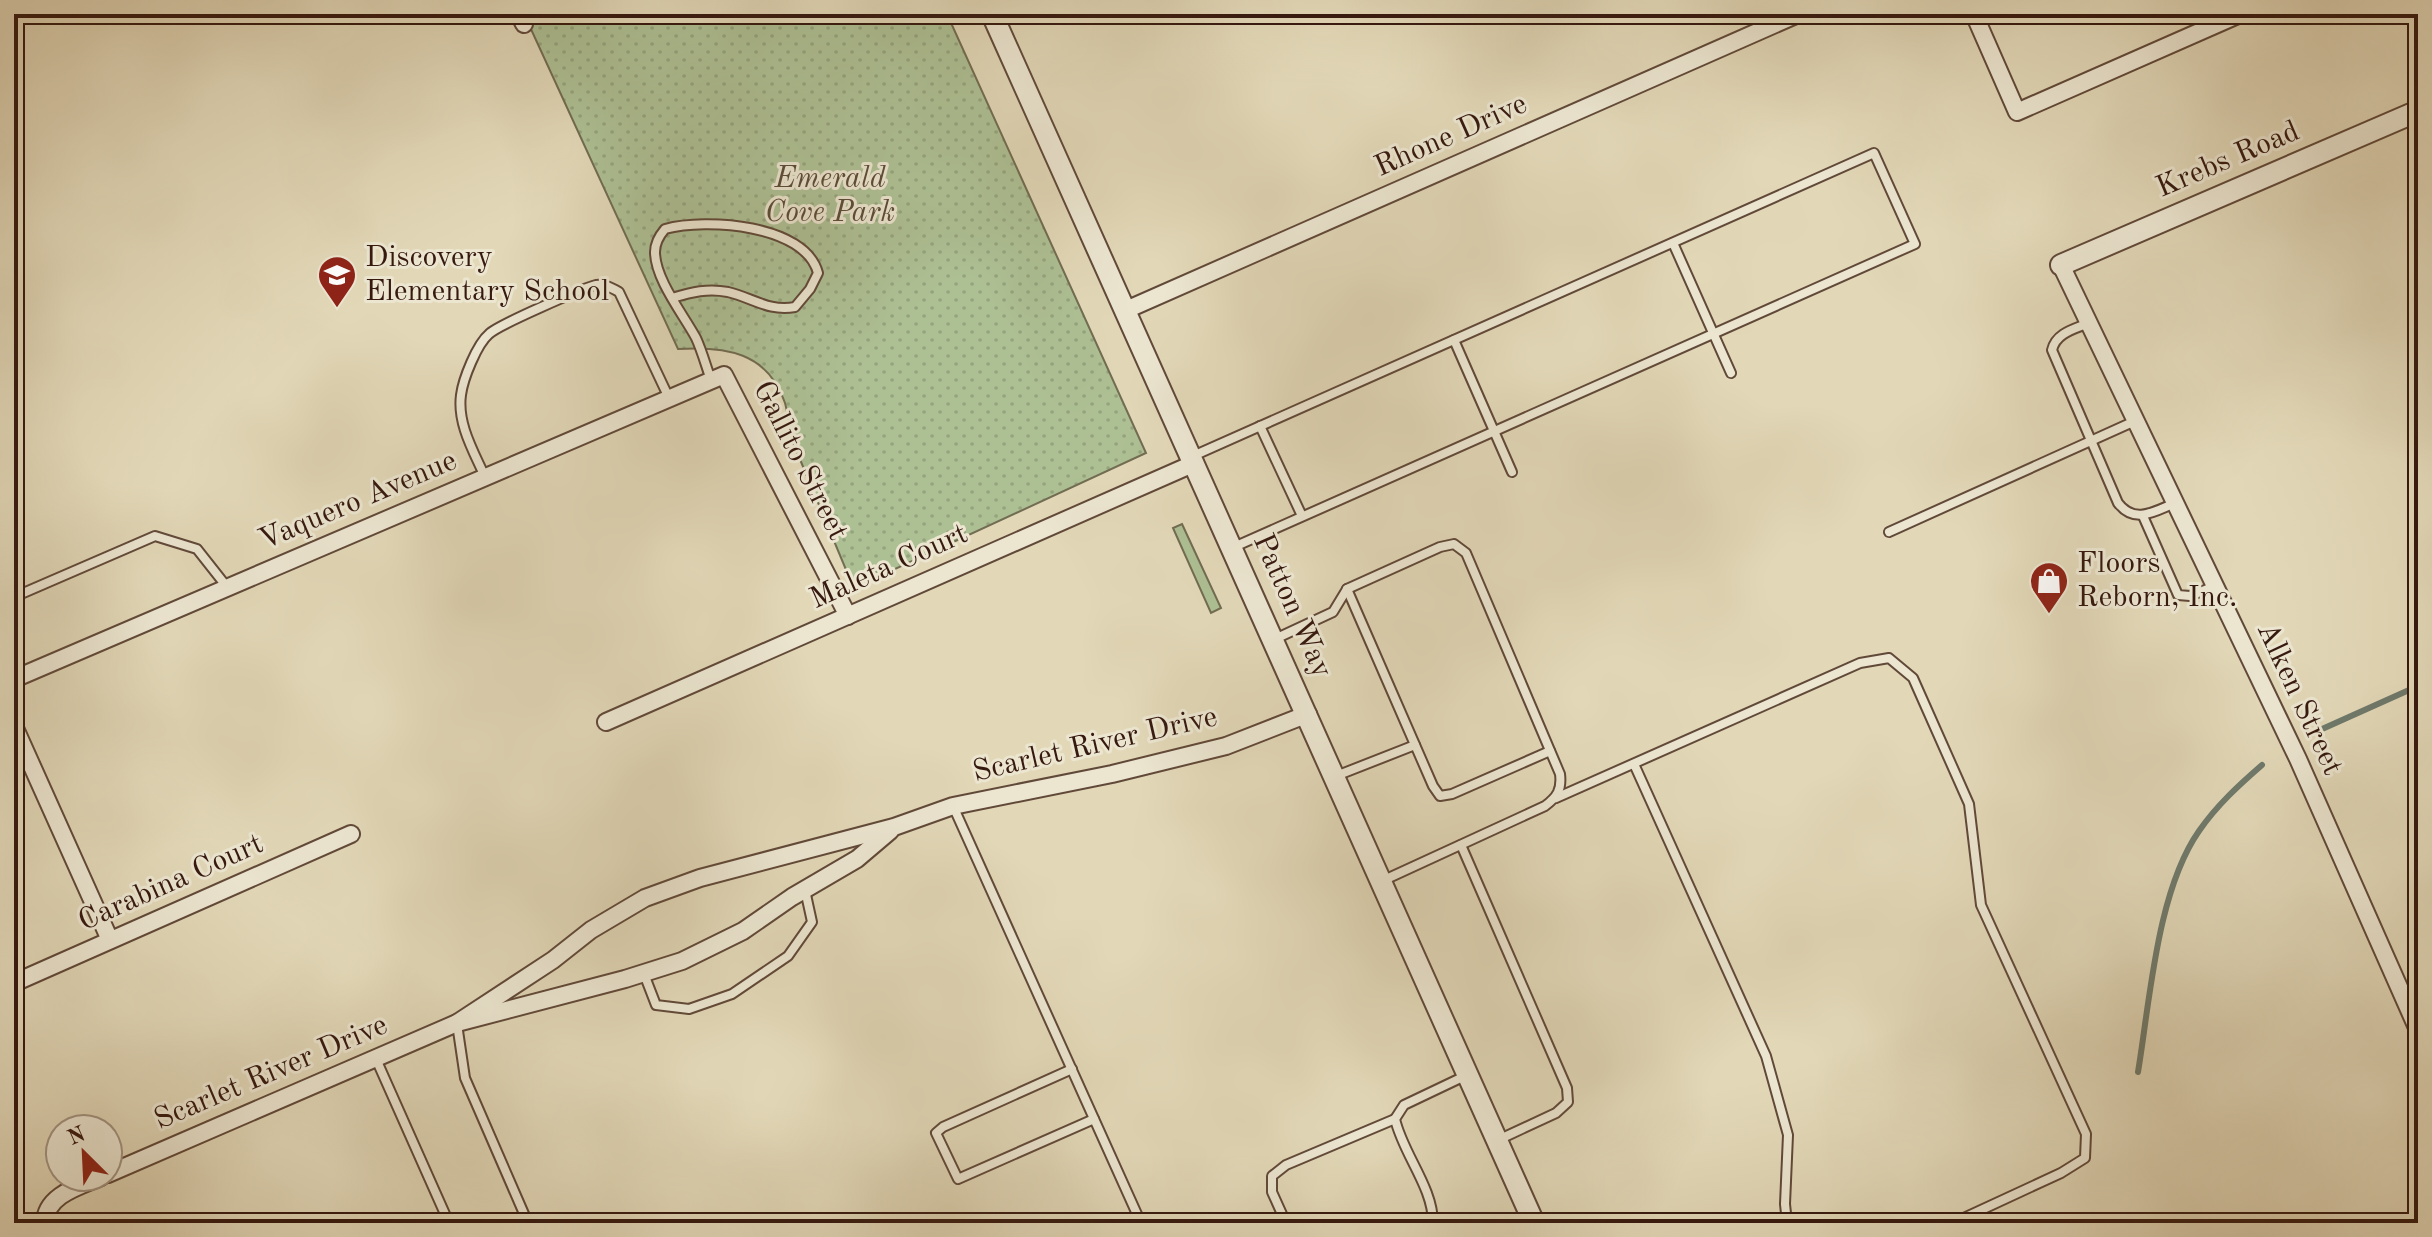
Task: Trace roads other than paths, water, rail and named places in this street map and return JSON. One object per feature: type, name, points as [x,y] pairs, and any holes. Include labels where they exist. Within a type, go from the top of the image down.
[{"type":"street","name":"Patton Way","points":[[992,14],[1534,1223]]},
{"type":"street","name":"Rhone Drive","points":[[1126,310],[1798,14]]},
{"type":"street","points":[[1974,14],[2017,112],[2240,14]]},
{"type":"street","name":"Krebs Road","points":[[2061,265],[2418,111]]},
{"type":"street","name":"Alken Street","points":[[2061,265],[2298,759],[2418,1030]]},
{"type":"street","name":"Vaquero Avenue","points":[[14,679],[718,378]]},
{"type":"street","name":"Gallito Street","points":[[718,378],[848,616]]},
{"type":"street","name":"Maleta Court","points":[[606,722],[1194,460]]},
{"type":"street","name":"Scarlet River Drive","points":[[457,1023],[553,960],[591,930],[645,898],[700,878],[894,827],[953,806],[1112,774],[1226,746],[1308,714]]},
{"type":"street","points":[[14,726],[110,940]]},
{"type":"street","name":"Scarlet River Drive","points":[[124,1167],[457,1023],[682,961],[743,931],[805,889],[857,859],[894,827]]},
{"type":"street","name":"Carabina Court","points":[[14,983],[351,834]]},
{"type":"street","points":[[45,1219],[58,1197],[67,1193]]},
{"type":"lane","points":[[1194,460],[1260,426],[1874,153],[1915,244],[1233,547]]},
{"type":"lane","points":[[672,298],[698,289],[729,292],[766,307],[795,307],[818,273],[815,261],[804,249],[788,240],[744,227],[683,224],[665,229],[656,241],[657,267],[672,298],[718,378]]},
{"type":"lane","points":[[1673,243],[1731,373]]},
{"type":"lane","points":[[485,477],[465,432],[461,409],[461,394],[480,344],[490,332],[576,292],[598,285],[619,292],[669,398]]},
{"type":"lane","points":[[2089,323],[2062,334],[2056,339],[2052,350],[2118,503],[2131,515],[2143,516],[2175,503]]},
{"type":"lane","points":[[1454,340],[1512,472]]},
{"type":"lane","points":[[1889,532],[2135,421]]},
{"type":"lane","points":[[1260,426],[1302,516]]},
{"type":"lane","points":[[2143,516],[2178,595],[2190,596],[2215,586]]},
{"type":"lane","points":[[14,597],[155,536],[197,549],[228,587]]},
{"type":"lane","points":[[1274,639],[1333,612],[1347,589],[1440,547],[1454,544],[1466,553],[1560,774],[1561,786],[1556,798]]},
{"type":"lane","points":[[1347,589],[1440,796],[1452,794],[1550,751]]},
{"type":"lane","points":[[1382,881],[1545,806],[1556,798],[1860,663],[1889,658],[1913,678],[1969,804],[1981,905],[2086,1134],[2085,1158],[2061,1173],[1953,1223]]},
{"type":"lane","points":[[1336,777],[1415,745]]},
{"type":"lane","points":[[1634,764],[1766,1056],[1788,1135],[1787,1223]]},
{"type":"lane","points":[[953,806],[1141,1223]]},
{"type":"lane","points":[[1461,845],[1567,1088],[1568,1102],[1556,1113],[1497,1141]]},
{"type":"lane","points":[[644,973],[656,1005],[689,1009],[732,994],[788,956],[812,922],[805,889]]},
{"type":"lane","points":[[457,1023],[465,1078],[528,1223]]},
{"type":"lane","points":[[376,1059],[449,1223]]},
{"type":"lane","points":[[1072,1069],[943,1127],[936,1133],[958,1179],[1094,1119]]},
{"type":"lane","points":[[1286,1223],[1272,1192],[1272,1176],[1286,1165],[1395,1119],[1404,1105],[1468,1075]]},
{"type":"lane","points":[[1395,1119],[1433,1209],[1433,1223]]},
{"type":"waterway","points":[[2311,734],[2418,686]]},
{"type":"waterway","points":[[2138,1072],[2157,947],[2173,884],[2199,831],[2262,765]]},
{"type":"place","name":"Discovery Elementary School","points":[[337,309]]},
{"type":"place","name":"Floors Reborn, Inc.","points":[[2049,615]]},
{"type":"park label","name":"Emerald Cove Park","points":[[830,196]]}]
